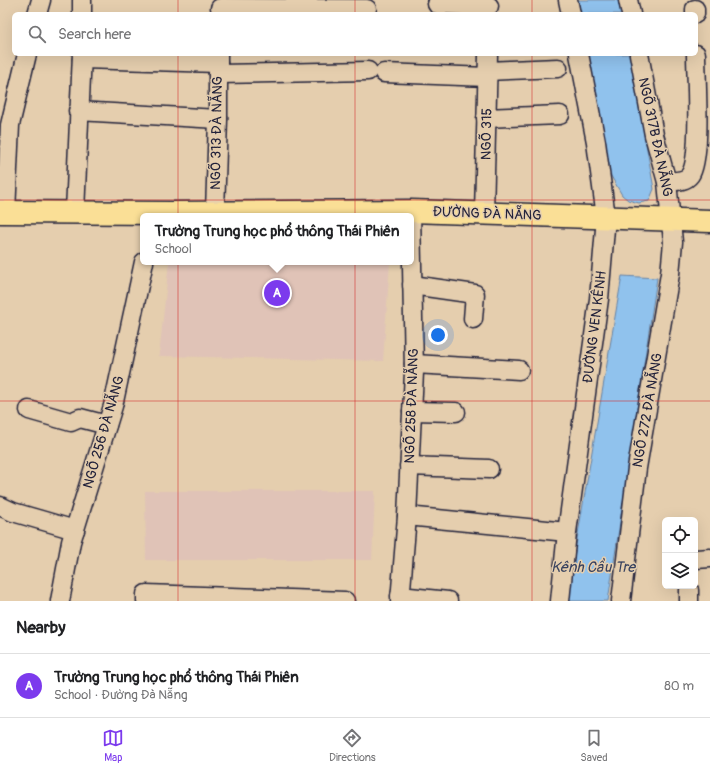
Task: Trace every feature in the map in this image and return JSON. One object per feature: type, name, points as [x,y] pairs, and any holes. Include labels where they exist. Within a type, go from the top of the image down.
[{"type":"main road","name":"ĐƯỜNG ĐÀ NẴNG","points":[[182,213],[411,211],[710,221]]},
{"type":"main road","name":"ĐƯỜNG ĐÀ NẴNG","points":[[3,212],[140,214]]},
{"type":"street","points":[[38,12],[41,0]]},
{"type":"street","points":[[82,0],[82,12]]},
{"type":"street","points":[[568,0],[571,12]]},
{"type":"street","points":[[628,0],[631,12]]},
{"type":"street","points":[[437,4],[489,7]]},
{"type":"street","points":[[220,7],[367,9]]},
{"type":"street","points":[[3,212],[4,156],[27,56]]},
{"type":"street","points":[[75,212],[78,111],[82,56],[376,72],[487,67],[558,68]]},
{"type":"street","name":"ĐƯỜNG VEN KÊNH","points":[[560,601],[567,532],[599,299],[608,217],[596,142],[579,56]]},
{"type":"street","name":"NGÕ 317B ĐÀ NẴNG","points":[[639,56],[654,135],[667,182],[671,220]]},
{"type":"street","points":[[667,182],[685,179],[694,168],[697,150],[696,56]]},
{"type":"street","name":"NGÕ 313 ĐÀ NẴNG","points":[[215,212],[218,64]]},
{"type":"street","name":"NGÕ 315","points":[[484,213],[487,67]]},
{"type":"street","points":[[78,111],[218,119]]},
{"type":"street","points":[[486,118],[560,114]]},
{"type":"street","name":"NGÕ 272 ĐÀ NẴNG","points":[[621,601],[637,468],[670,274],[673,242],[671,220]]},
{"type":"street","name":"NGÕ 256 ĐÀ NẴNG","points":[[60,601],[71,542],[113,406],[143,265]]},
{"type":"street","name":"NGÕ 258 ĐÀ NẴNG","points":[[400,598],[407,516],[414,364],[412,265]]},
{"type":"street","points":[[412,285],[474,294],[473,319]]},
{"type":"street","points":[[414,364],[519,370]]},
{"type":"street","points":[[29,410],[71,422],[80,418],[107,426]]},
{"type":"street","points":[[412,411],[456,412]]},
{"type":"street","points":[[409,466],[489,469]]},
{"type":"street","points":[[0,506],[13,512],[75,530]]},
{"type":"street","points":[[407,516],[567,532]]},
{"type":"street","points":[[146,601],[146,594],[345,601]]},
{"type":"street","points":[[400,598],[448,601]]},
{"type":"shaded area","points":[[169,265],[390,265],[383,361],[159,356]]},
{"type":"shaded area","points":[[145,491],[375,491],[372,560],[146,560]]},
{"type":"water","points":[[578,0],[620,0],[622,12],[580,12]]},
{"type":"water","points":[[588,56],[630,56],[654,189],[649,201],[639,203],[628,200],[622,195],[611,176]]},
{"type":"water","name":"Kênh Cầu Tre","points":[[622,276],[657,278],[608,601],[568,601],[573,563]]},
{"type":"place","name":"Trường Trung học phổ thông Thái Phiên","points":[[277,293]]}]
